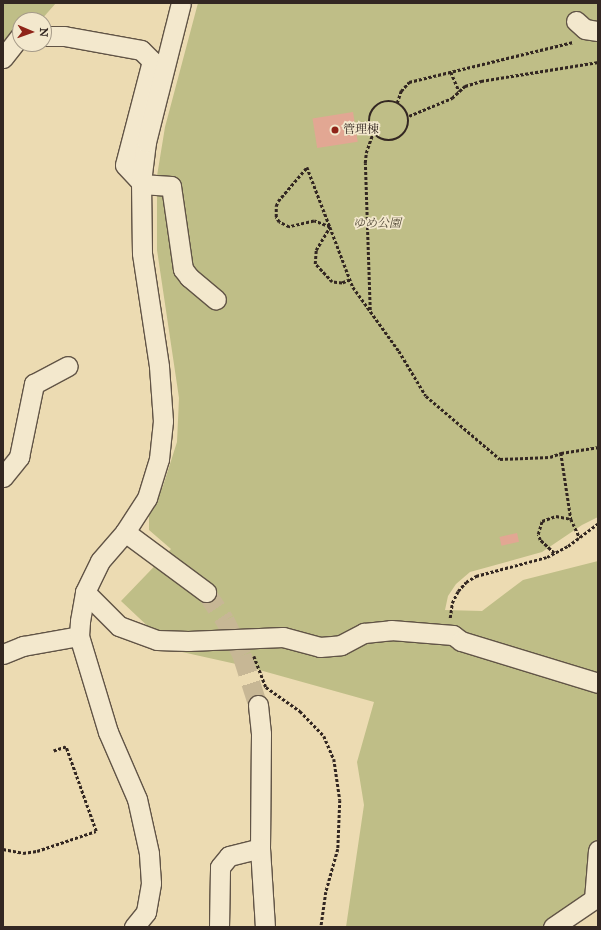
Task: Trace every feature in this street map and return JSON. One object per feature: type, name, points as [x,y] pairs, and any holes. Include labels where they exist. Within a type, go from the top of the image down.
[{"type":"street","points":[[134,927],[146,912],[151,883],[150,853],[137,799],[108,732],[79,636],[85,592],[100,561],[125,532],[147,498],[159,459],[163,421],[159,366],[142,253],[141,183],[146,142],[181,3]]},
{"type":"street","points":[[576,21],[585,29],[597,31]]},
{"type":"street","points":[[52,36],[64,36],[141,50],[152,61],[125,165],[141,183],[171,186],[183,269],[189,277],[216,300]]},
{"type":"street","points":[[3,58],[12,46]]},
{"type":"street","points":[[3,477],[18,457],[34,384],[68,366]]},
{"type":"street","points":[[125,532],[206,592]]},
{"type":"street","points":[[85,592],[119,626],[157,640],[188,641],[248,637],[283,637],[320,647],[341,645],[364,633],[391,630],[453,635],[460,641],[598,683]]},
{"type":"street","points":[[3,654],[23,646],[79,636]]},
{"type":"street","points":[[258,706],[261,734],[260,848],[265,927]]},
{"type":"street","points":[[219,927],[220,867],[229,856],[260,848]]},
{"type":"street","points":[[553,927],[594,899],[598,850]]},
{"type":"path","points":[[397,103],[401,91],[409,82],[590,38],[597,31]]},
{"type":"path","points":[[408,116],[452,98],[465,86],[481,81],[598,62]]},
{"type":"path","points":[[451,72],[459,91]]},
{"type":"path","points":[[384,101],[397,103],[405,109],[408,116],[409,124],[407,131],[394,141],[379,139],[369,126],[371,111],[384,101]]},
{"type":"path","points":[[370,310],[365,164],[366,153],[373,133]]},
{"type":"path","points":[[330,227],[314,221],[289,227],[279,222],[276,218],[276,206],[278,201],[307,167],[330,227],[353,288],[399,351],[426,396],[469,431],[494,455],[507,459],[550,456],[598,447]]},
{"type":"path","points":[[330,227],[316,250],[315,264],[332,282],[342,283],[350,280]]},
{"type":"path","points":[[561,453],[571,519],[580,538]]},
{"type":"path","points":[[554,553],[540,540],[538,534],[542,521],[556,516],[571,519]]},
{"type":"path","points":[[453,635],[450,625],[452,603],[458,591],[466,582],[476,576],[518,566],[554,553],[568,546],[598,524]]},
{"type":"path","points":[[248,637],[266,687],[300,710],[324,736],[334,759],[340,800],[338,849],[326,892],[321,927]]},
{"type":"path","points":[[3,849],[23,853],[37,851],[96,830],[66,747],[54,750]]},
{"type":"green space","points":[[3,3],[56,3],[48,12],[12,12],[13,52],[3,64]]},
{"type":"green space","name":"ゆめ公園","points":[[198,3],[598,3],[598,517],[582,525],[542,552],[470,572],[456,584],[448,596],[445,610],[482,611],[523,580],[598,561],[598,877],[570,927],[346,927],[364,805],[357,762],[374,702],[245,666],[173,650],[121,601],[171,549],[149,530],[149,515],[163,486],[177,442],[179,398],[157,250],[157,176],[165,127]]},
{"type":"building","name":"管理棟","points":[[353,112],[358,142],[317,148],[313,118]]},
{"type":"building","points":[[517,533],[519,542],[501,546],[499,537]]},
{"type":"tunnel","points":[[206,592],[225,620],[242,655],[258,705]]},
{"type":"place","name":"管理棟","points":[[335,130]]}]
